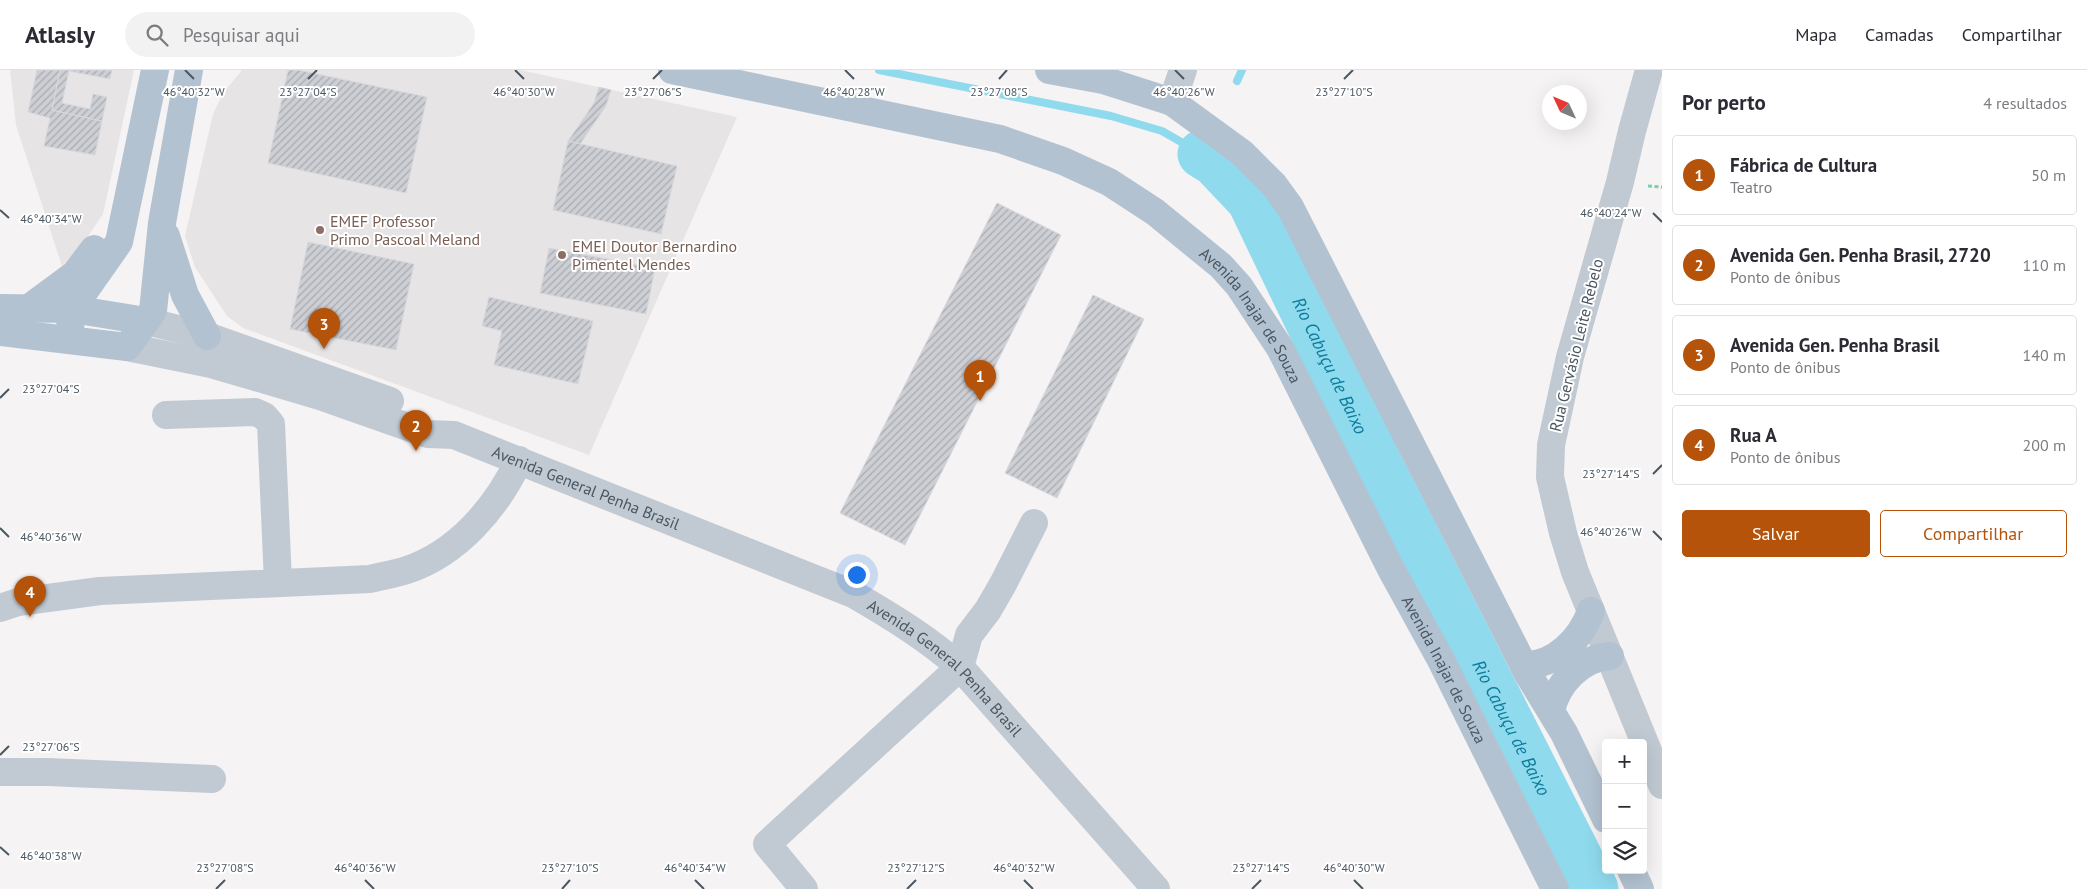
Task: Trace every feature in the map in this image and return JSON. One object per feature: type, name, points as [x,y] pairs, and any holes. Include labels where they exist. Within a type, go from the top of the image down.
[{"type":"main road","points":[[69,338],[72,309],[119,242],[155,70]]},
{"type":"main road","points":[[126,347],[153,311],[162,223],[189,70]]},
{"type":"main road","points":[[181,119],[191,96],[208,70]]},
{"type":"main road","name":"Avenida Inajar de Souza","points":[[672,70],[1000,139],[1063,160],[1109,182],[1155,212],[1221,266],[1240,286],[1280,348],[1391,569],[1441,660],[1555,889]]},
{"type":"main road","points":[[1049,70],[1103,80],[1172,102],[1242,153],[1274,185],[1290,207],[1524,665],[1564,733],[1602,811]]},
{"type":"main road","points":[[29,308],[75,274],[125,208]]},
{"type":"main road","points":[[162,223],[185,295],[207,336]]},
{"type":"main road","name":"Avenida General Penha Brasil","points":[[0,308],[72,309],[146,321]]},
{"type":"main road","name":"Avenida General Penha Brasil","points":[[0,332],[69,338],[126,347]]},
{"type":"main road","points":[[1524,665],[1544,662],[1567,647],[1586,626],[1591,611]]},
{"type":"main road","points":[[1551,711],[1554,696],[1560,686],[1575,672],[1592,660],[1610,656]]},
{"type":"main road","points":[[1633,874],[1640,889]]},
{"type":"street","points":[[1172,102],[1184,70]]},
{"type":"street","name":"Rua Gervásio Leite Rebelo","points":[[1649,70],[1618,191],[1570,357],[1551,445],[1550,477],[1563,533],[1591,611],[1662,785]]},
{"type":"street","name":"Avenida General Penha Brasil","points":[[146,321],[207,336],[436,418],[454,435]]},
{"type":"street","name":"Avenida General Penha Brasil","points":[[126,347],[211,364],[320,396],[428,434],[454,435],[853,594],[905,625],[940,649],[960,667],[1156,889]]},
{"type":"street","points":[[166,416],[255,412],[264,416],[271,424],[278,582]]},
{"type":"street","points":[[6,600],[108,590],[370,579],[407,570],[435,558],[460,540],[482,518],[519,460]]},
{"type":"street","points":[[804,889],[767,844],[960,667],[969,634],[996,597],[1034,523]]},
{"type":"street","points":[[0,772],[48,772],[212,779]]},
{"type":"shaded area","points":[[10,70],[134,70],[103,214],[80,248],[62,266],[16,125]]},
{"type":"shaded area","points":[[242,70],[520,70],[737,117],[589,455],[243,328],[227,316],[195,267],[185,236],[213,114],[223,93]]},
{"type":"building","points":[[37,70],[60,70],[52,110],[102,121],[95,155],[44,146],[50,118],[28,112]]},
{"type":"building","points":[[60,70],[112,70],[110,79],[69,71],[62,103],[90,109],[93,94],[107,97],[102,121],[52,110]]},
{"type":"building","points":[[288,70],[298,70],[427,97],[406,193],[268,163]]},
{"type":"building","points":[[599,87],[611,90],[606,106],[580,144],[568,141],[594,103]]},
{"type":"building","points":[[568,141],[677,166],[661,234],[553,210]]},
{"type":"building","points":[[997,203],[1061,235],[905,545],[840,513]]},
{"type":"building","points":[[308,242],[414,264],[396,350],[290,329]]},
{"type":"building","points":[[549,248],[655,268],[646,314],[540,293]]},
{"type":"building","points":[[1093,295],[1144,319],[1057,498],[1005,473]]},
{"type":"building","points":[[489,297],[593,321],[578,384],[494,365],[502,331],[482,326]]},
{"type":"waterway","name":"Rio Cabuçu de Baixo","points":[[879,70],[1111,116],[1162,131],[1202,154]]},
{"type":"waterway","points":[[1237,81],[1242,70]]},
{"type":"waterway","name":"Rio Cabuçu de Baixo","points":[[1202,154],[1215,162],[1251,200],[1375,458],[1594,889]]},
{"type":"place","name":"EMEF Professor Primo Pascoal Meland","points":[[320,230]]},
{"type":"place","name":"EMEI Doutor Bernardino Pimentel Mendes","points":[[562,255]]},
{"type":"place","name":"Avenida Gen. Penha Brasil","points":[[324,349]]},
{"type":"place","name":"Fábrica de Cultura","points":[[980,401]]},
{"type":"place","name":"Avenida Gen. Penha Brasil, 2720","points":[[416,451]]},
{"type":"place","name":"Rua A","points":[[30,617]]}]
